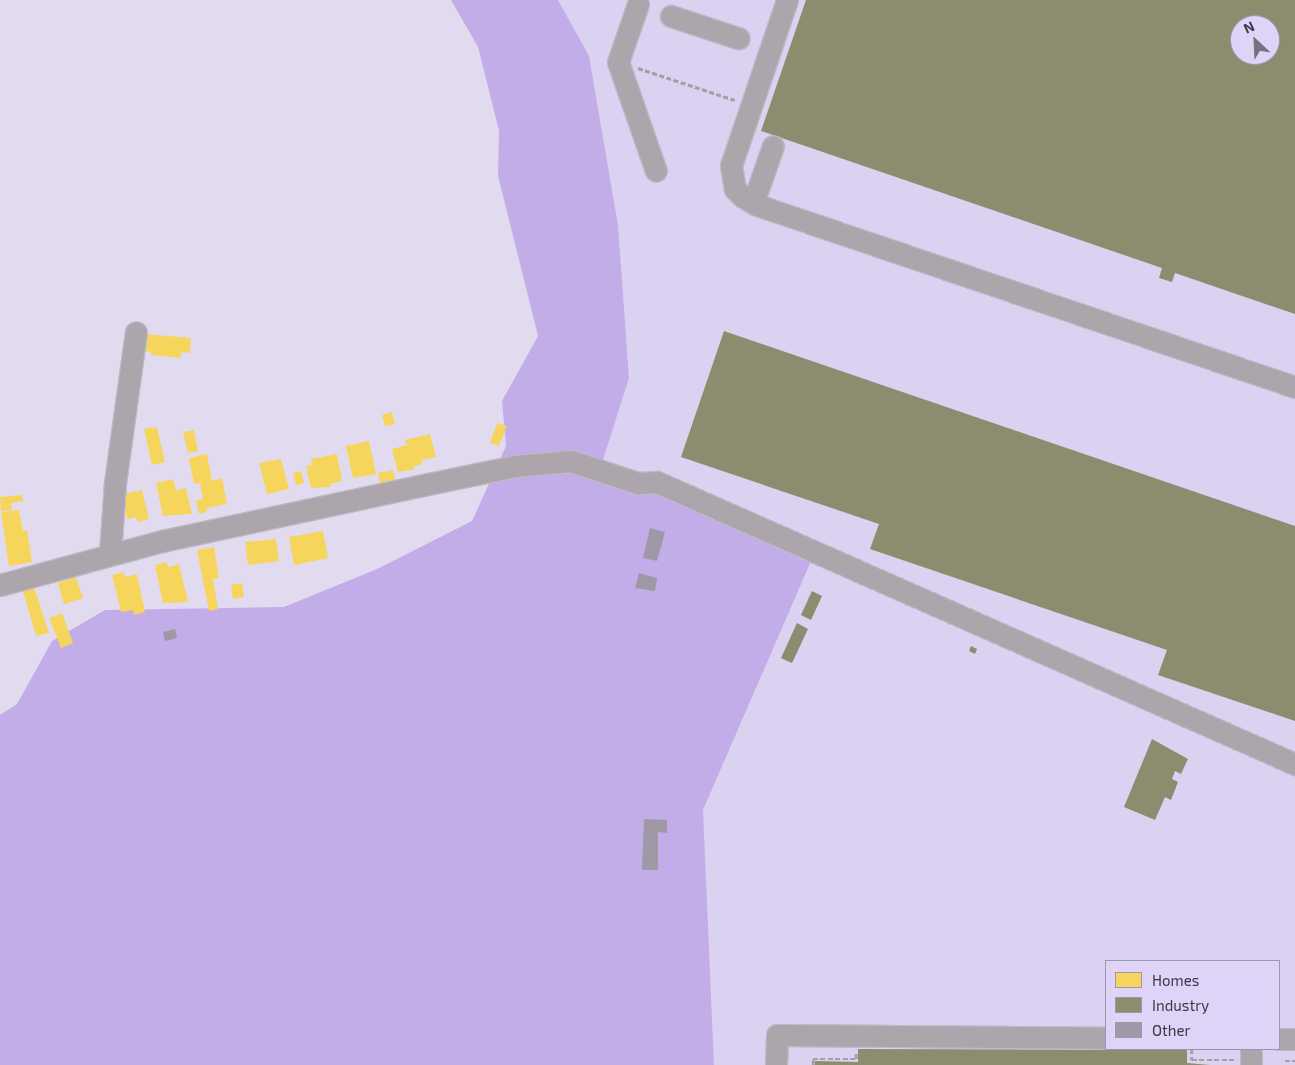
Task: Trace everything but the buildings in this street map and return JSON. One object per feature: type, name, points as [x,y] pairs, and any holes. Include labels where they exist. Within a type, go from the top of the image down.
[{"type":"street","points":[[787,0],[732,165],[735,189],[753,203],[1295,387]]},
{"type":"street","points":[[638,4],[618,62],[656,171]]},
{"type":"street","points":[[671,16],[738,38]]},
{"type":"street","points":[[753,203],[773,146]]},
{"type":"street","points":[[110,554],[114,492],[136,332]]},
{"type":"street","points":[[0,585],[110,554],[515,466],[571,462],[638,483],[658,482],[1295,764]]},
{"type":"street","points":[[776,1065],[776,1035],[1105,1038]]},
{"type":"street","points":[[1280,1039],[1295,1039]]},
{"type":"path","points":[[635,67],[736,101]]},
{"type":"path","points":[[1192,1050],[1192,1060],[1248,1058]]},
{"type":"path","points":[[1285,1061],[1295,1061]]},
{"type":"shaded area","points":[[451,0],[558,0],[589,56],[618,225],[629,378],[602,463],[812,559],[703,810],[714,1065],[0,1065],[0,715],[17,704],[52,641],[105,610],[284,607],[377,569],[472,521],[506,446],[502,401],[538,336],[498,176],[499,131],[478,47]]},
{"type":"shaded area","points":[[558,0],[1295,0],[1295,1065],[714,1065],[703,810],[812,560],[602,463],[629,378],[618,225],[589,56]]}]
